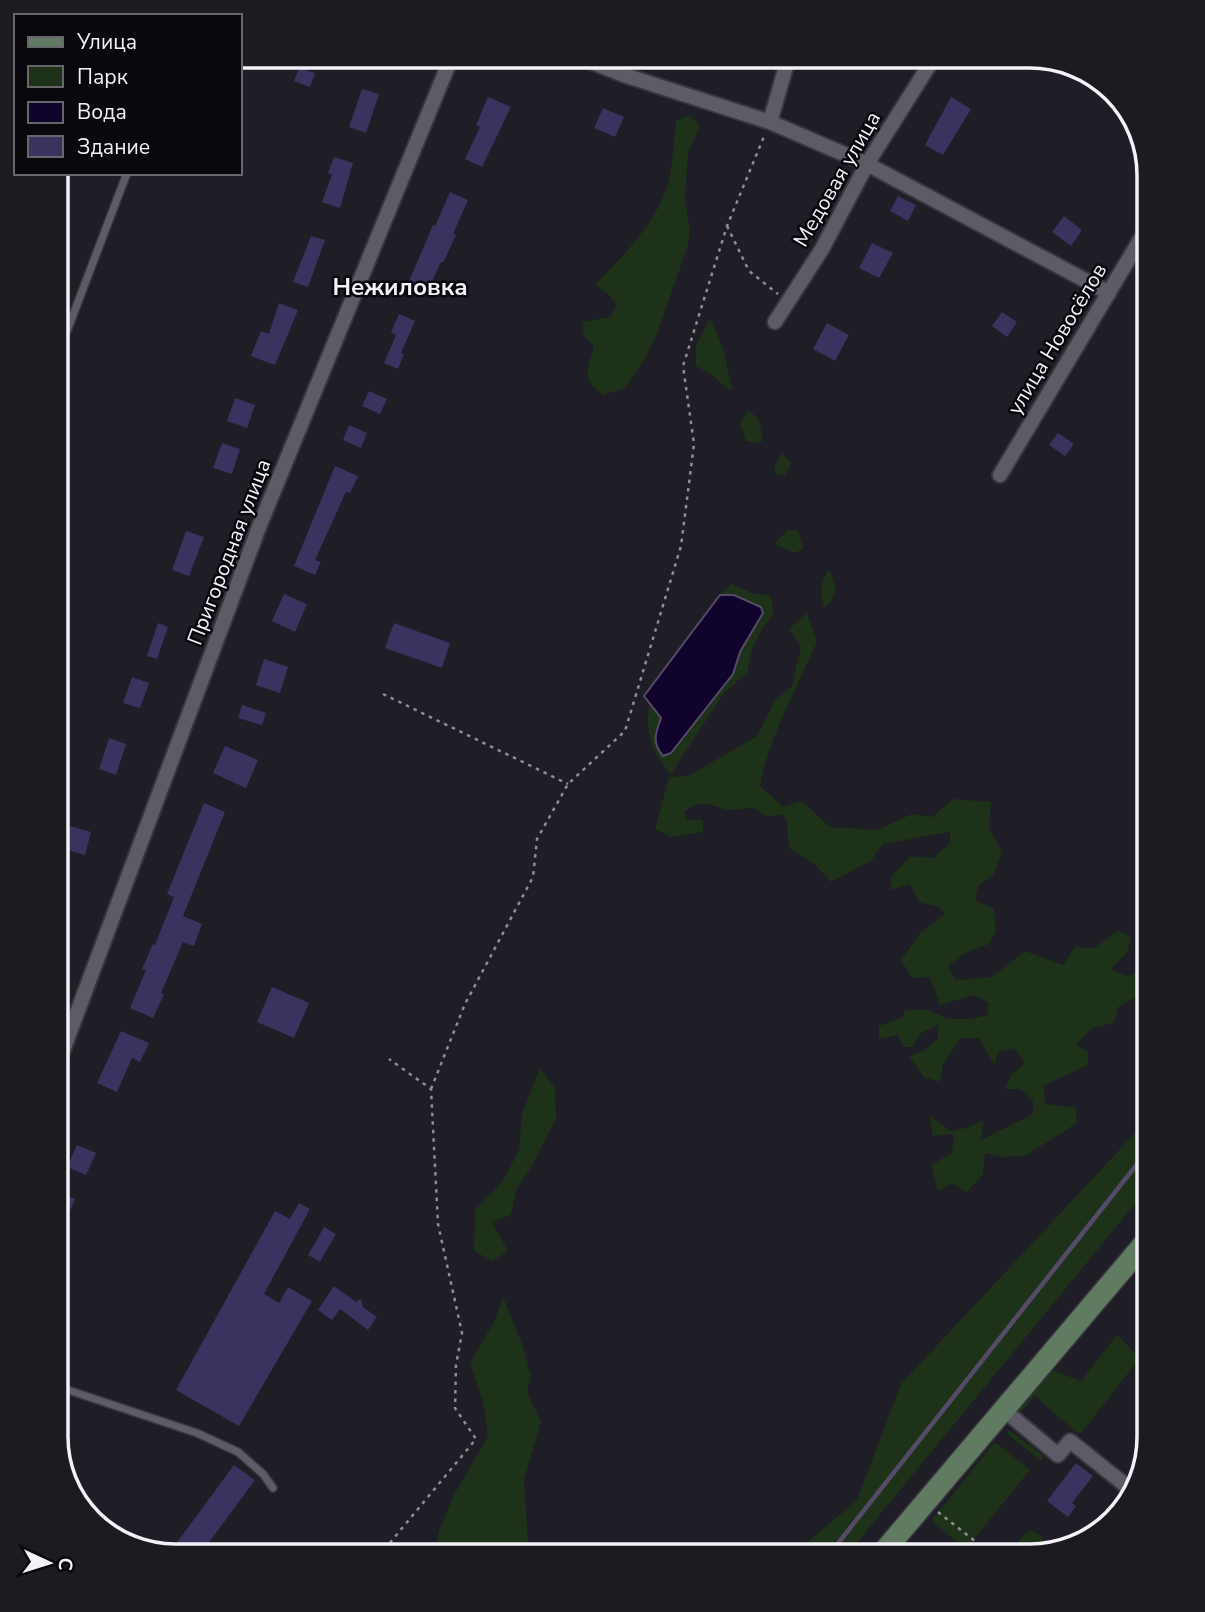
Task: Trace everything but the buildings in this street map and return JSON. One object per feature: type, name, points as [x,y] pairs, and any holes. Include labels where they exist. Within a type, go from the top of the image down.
[{"type":"main road","points":[[890,1544],[1137,1252]]},
{"type":"street","name":"Пригородная улица","points":[[68,1037],[259,527],[447,68]]},
{"type":"street","points":[[606,68],[770,122],[867,164],[1109,293]]},
{"type":"street","points":[[770,122],[786,68]]},
{"type":"street","name":"Медовая улица","points":[[775,322],[822,249],[867,164],[927,68]]},
{"type":"street","name":"улица Новосёлов","points":[[1000,475],[1137,245]]},
{"type":"street","points":[[1003,1410],[1058,1455],[1070,1441],[1125,1485]]},
{"type":"lane","points":[[68,328],[126,175]]},
{"type":"lane","points":[[68,1390],[197,1433],[238,1452],[263,1474],[273,1488]]},
{"type":"path","points":[[389,1544],[476,1438],[455,1408],[456,1365],[462,1333],[438,1224],[431,1089],[465,1004],[533,877],[537,839],[568,784],[625,731],[681,546],[694,444],[683,366],[727,226],[770,122]]},
{"type":"path","points":[[727,226],[748,271],[788,301]]},
{"type":"path","points":[[383,694],[568,784]]},
{"type":"path","points":[[389,1059],[431,1089]]},
{"type":"path","points":[[939,1504],[940,1515],[978,1544]]},
{"type":"green space","points":[[679,68],[700,68],[698,71]]},
{"type":"green space","points":[[689,115],[700,126],[688,152],[685,200],[690,230],[688,245],[657,334],[644,360],[625,388],[604,395],[591,385],[589,379],[588,368],[594,346],[584,336],[582,322],[610,317],[617,305],[595,285],[639,237],[657,210],[669,180],[676,121]]},
{"type":"green space","points":[[710,319],[723,348],[732,389],[728,389],[696,366],[696,345]]},
{"type":"green space","points":[[749,410],[759,420],[763,441],[746,441],[740,423]]},
{"type":"green space","points":[[782,453],[792,463],[785,475],[776,474],[774,467]]},
{"type":"green space","points":[[787,530],[798,530],[803,549],[794,553],[774,544]]},
{"type":"green space","points":[[829,569],[835,590],[825,608],[822,587]]},
{"type":"green space","points":[[732,584],[752,593],[771,596],[774,614],[756,642],[747,673],[724,693],[671,774],[655,751],[649,734],[650,705],[662,718],[654,734],[733,674],[740,652],[763,613],[734,595],[720,595]]},
{"type":"green space","points":[[807,613],[817,642],[777,731],[760,786],[783,807],[802,801],[830,827],[877,830],[912,814],[932,817],[953,799],[991,802],[989,828],[1002,852],[994,874],[978,886],[975,900],[994,909],[996,931],[989,944],[965,953],[948,966],[956,980],[992,977],[1025,951],[1063,965],[1075,947],[1094,948],[1117,931],[1131,936],[1128,951],[1110,970],[1128,976],[1137,972],[1137,997],[1118,1007],[1114,1023],[1092,1028],[1076,1044],[1088,1052],[1088,1065],[1043,1086],[1046,1104],[1076,1108],[1077,1123],[1025,1156],[1002,1157],[985,1153],[983,1174],[966,1193],[952,1183],[938,1192],[931,1165],[952,1153],[954,1134],[933,1136],[929,1115],[951,1131],[984,1120],[981,1140],[1033,1114],[1033,1100],[1020,1089],[1005,1089],[1011,1075],[1025,1063],[1014,1048],[998,1052],[994,1065],[979,1038],[961,1038],[943,1064],[940,1082],[924,1077],[909,1056],[924,1051],[938,1038],[938,1025],[921,1033],[912,1047],[904,1047],[897,1035],[879,1039],[879,1026],[902,1018],[905,1010],[929,1010],[948,1019],[971,1019],[987,1015],[989,1003],[974,995],[940,1005],[930,977],[912,978],[901,960],[920,933],[945,914],[938,907],[919,902],[910,884],[891,890],[891,877],[910,856],[933,858],[950,843],[950,832],[883,844],[871,861],[831,882],[813,863],[789,848],[787,822],[782,814],[767,817],[752,807],[734,810],[704,804],[684,812],[686,819],[703,820],[703,832],[671,837],[655,829],[669,777],[688,776],[757,736],[775,700],[792,686],[801,647],[789,629]]},
{"type":"green space","points":[[540,1068],[555,1088],[556,1119],[532,1166],[516,1190],[511,1215],[492,1222],[508,1251],[493,1261],[474,1251],[475,1210],[503,1181],[519,1150],[522,1114]]},
{"type":"green space","points":[[1137,1131],[1137,1202],[856,1544],[805,1544],[857,1500],[901,1384]]},
{"type":"green space","points":[[503,1297],[523,1346],[531,1376],[527,1392],[541,1422],[524,1481],[528,1544],[436,1544],[439,1530],[455,1493],[488,1436],[484,1406],[470,1362],[494,1322]]},
{"type":"green space","points":[[1117,1335],[1137,1355],[1137,1362],[1082,1432],[1077,1433],[1035,1396],[1017,1416],[1014,1414],[1052,1370],[1081,1381]]},
{"type":"green space","points":[[1009,1430],[1044,1456],[1041,1461],[1007,1434]]},
{"type":"green space","points":[[993,1444],[998,1444],[1030,1470],[970,1544],[960,1544],[932,1520]]},
{"type":"green space","points":[[1030,1530],[1042,1536],[1043,1543],[1030,1544],[1015,1544]]},
{"type":"water","points":[[720,595],[734,595],[761,607],[763,613],[740,652],[733,674],[671,753],[663,756],[657,747],[656,738],[661,718],[644,696]]},
{"type":"waterway","points":[[837,1544],[1137,1164]]},
{"type":"district","name":"Нежиловка","points":[[400,287]]}]
